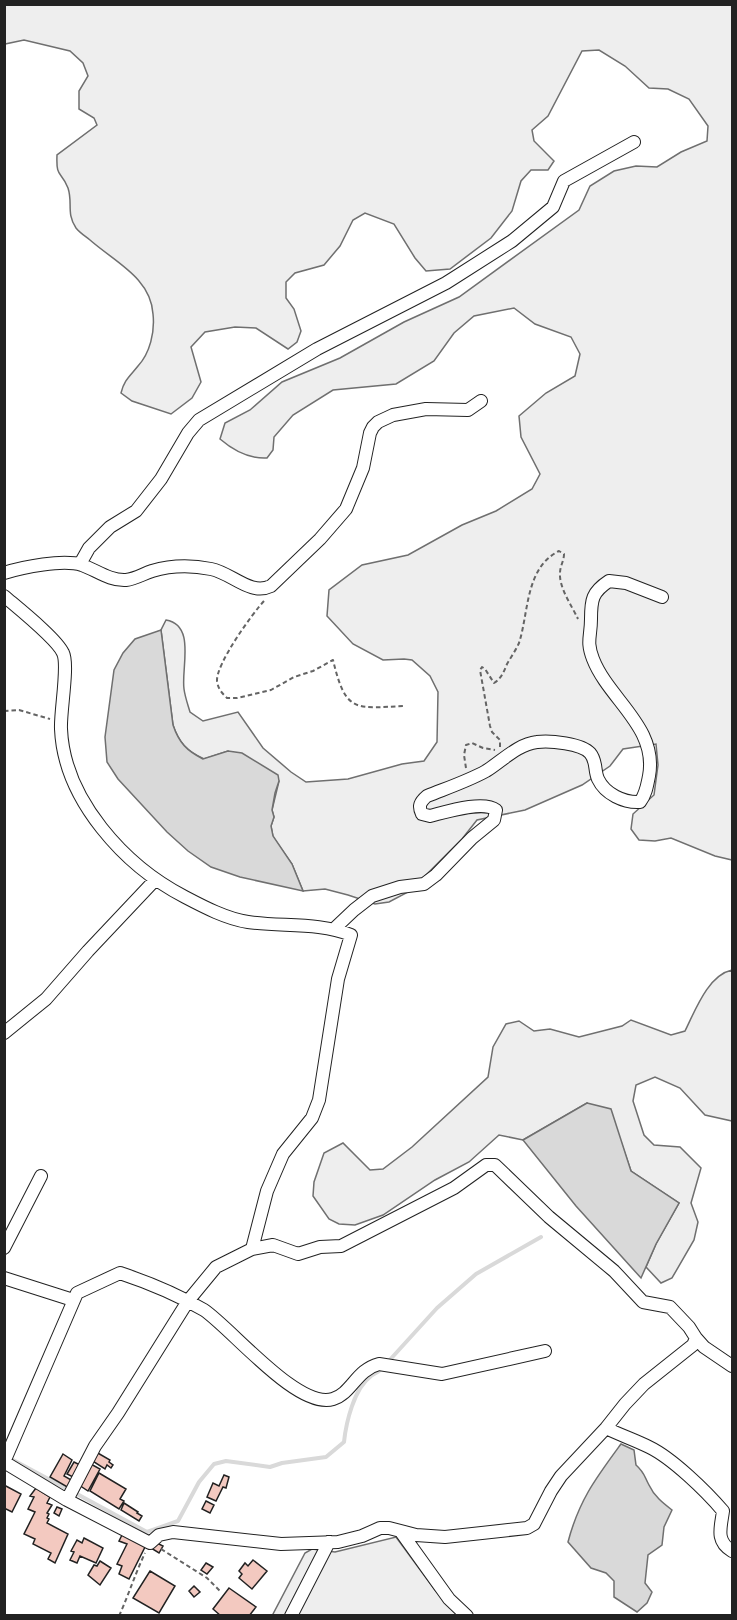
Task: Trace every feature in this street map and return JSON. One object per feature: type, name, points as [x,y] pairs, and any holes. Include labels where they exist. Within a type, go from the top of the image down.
[{"type":"street","points":[[80,564],[89,548],[110,527],[136,511],[161,479],[188,433],[199,420],[317,350],[446,283],[512,241],[553,207],[564,181],[634,142]]},
{"type":"street","points":[[4,573],[20,568],[66,563],[80,564],[117,580],[128,580],[172,566],[200,567],[226,573],[251,588],[264,589],[271,586],[320,539],[346,509],[363,468],[370,434],[378,422],[393,415],[426,409],[468,410],[481,402]]},
{"type":"street","points":[[335,928],[372,896],[400,887],[424,884],[494,820],[496,810],[492,806],[480,806],[430,816],[422,814],[421,801],[427,796],[471,778],[528,744],[539,741],[553,742],[583,748],[594,759],[598,778],[604,787],[619,799],[630,803],[640,802],[645,795],[650,770],[650,753],[633,716],[599,673],[592,658],[588,639],[591,625],[591,603],[598,588],[609,581],[626,583],[662,597]]},
{"type":"street","points":[[4,596],[55,642],[63,653],[66,665],[61,722],[65,759],[74,786],[87,810],[106,834],[155,880],[185,897],[247,922],[335,928],[351,935],[338,979],[319,1100],[312,1118],[283,1155],[267,1191],[252,1249]]},
{"type":"street","points":[[4,1033],[46,999],[155,880]]},
{"type":"street","points":[[67,1500],[95,1446],[188,1301],[216,1267],[252,1249],[273,1245],[298,1254],[320,1247],[341,1246],[454,1188],[486,1165],[495,1165],[549,1217],[614,1271],[643,1302],[670,1307],[704,1347],[732,1366]]},
{"type":"street","points":[[4,1248],[42,1176]]},
{"type":"street","points":[[545,1351],[442,1374],[384,1364],[369,1366],[341,1395],[332,1400],[321,1399],[295,1388],[279,1377],[207,1312],[188,1301],[120,1273],[77,1293],[4,1462],[67,1500],[156,1546],[159,1535],[173,1532],[281,1544],[330,1542],[362,1536],[380,1528],[445,1537],[527,1528],[534,1524],[561,1476],[644,1384],[693,1345],[696,1338]]},
{"type":"street","points":[[4,1278],[73,1300]]},
{"type":"street","points":[[606,1428],[664,1455],[711,1497],[723,1511],[719,1533],[721,1541],[732,1551]]},
{"type":"street","points":[[401,1532],[449,1599],[466,1616]]},
{"type":"street","points":[[291,1616],[330,1542]]},
{"type":"street","points":[[447,1616],[449,1599]]},
{"type":"path","points":[[471,778],[465,765],[466,745],[472,743],[495,750],[500,747],[500,741],[490,726],[480,670],[482,667],[485,669],[494,683],[500,679],[518,645],[528,601],[541,566],[549,556],[559,551],[564,554],[560,570],[562,584],[588,639]]},
{"type":"path","points":[[264,589],[266,599],[246,624],[220,666],[217,680],[226,698],[237,698],[271,690],[294,676],[313,671],[333,660],[342,692],[351,702],[364,708],[405,706]]},
{"type":"path","points":[[4,711],[19,710],[61,722]]},
{"type":"path","points":[[119,1616],[133,1587],[132,1581],[156,1546],[207,1578],[221,1592]]},
{"type":"shaded area","points":[[5,5],[732,5],[732,860],[715,856],[671,838],[655,841],[639,840],[631,829],[633,814],[654,795],[658,765],[656,744],[623,749],[610,766],[582,785],[525,810],[477,820],[462,839],[410,891],[389,902],[375,904],[325,889],[303,891],[292,864],[273,837],[272,810],[279,781],[228,751],[204,759],[188,749],[178,737],[173,725],[161,630],[166,620],[181,630],[184,638],[184,689],[190,712],[203,721],[238,712],[263,748],[306,782],[348,779],[402,764],[424,761],[437,742],[438,692],[430,676],[412,660],[383,660],[353,644],[327,616],[329,590],[362,565],[408,555],[462,525],[496,511],[532,489],[540,474],[521,437],[519,416],[546,393],[575,376],[580,354],[571,337],[535,324],[514,308],[474,316],[454,333],[434,361],[396,384],[333,390],[293,415],[274,437],[273,450],[267,458],[242,453],[220,439],[225,423],[250,410],[282,382],[340,358],[404,322],[459,297],[579,210],[590,186],[614,171],[636,166],[657,167],[681,152],[707,141],[708,126],[689,99],[668,89],[649,88],[625,66],[599,50],[582,51],[548,116],[532,130],[534,141],[554,161],[548,170],[531,170],[521,181],[512,211],[491,238],[450,269],[426,271],[394,224],[365,213],[353,220],[340,246],[324,265],[295,273],[286,282],[286,298],[294,309],[301,331],[297,342],[288,349],[256,328],[235,327],[205,332],[191,347],[201,382],[192,398],[171,414],[132,401],[121,393],[126,381],[146,355],[151,342],[153,314],[151,301],[146,290],[130,272],[76,228],[70,213],[68,188],[57,168],[57,155],[97,125],[94,118],[79,109],[79,91],[88,76],[83,63],[70,51],[24,40],[5,44]]},
{"type":"shaded area","points":[[161,630],[173,725],[178,737],[192,753],[203,759],[228,751],[242,753],[278,775],[279,781],[272,810],[273,836],[292,864],[303,891],[240,877],[211,867],[167,832],[118,779],[107,762],[105,737],[114,670],[123,653],[135,639]]},
{"type":"shaded area","points":[[732,970],[732,1121],[705,1115],[680,1088],[655,1077],[636,1085],[633,1101],[644,1135],[654,1145],[680,1147],[701,1168],[691,1203],[698,1222],[694,1240],[672,1278],[661,1283],[646,1267],[679,1203],[631,1171],[621,1142],[587,1103],[523,1140],[499,1135],[469,1162],[435,1180],[383,1215],[355,1225],[339,1224],[329,1219],[313,1196],[314,1182],[324,1153],[343,1143],[370,1170],[383,1169],[412,1147],[488,1077],[493,1047],[506,1024],[519,1021],[534,1031],[550,1029],[579,1037],[622,1026],[631,1020],[671,1035],[685,1031],[709,986],[724,973]]},
{"type":"shaded area","points":[[587,1103],[611,1109],[631,1171],[679,1203],[656,1244],[641,1278],[576,1206],[523,1140]]},
{"type":"shaded area","points":[[621,1444],[634,1450],[636,1465],[643,1472],[651,1489],[672,1510],[664,1527],[662,1545],[648,1555],[645,1583],[652,1592],[647,1603],[637,1612],[614,1597],[614,1581],[606,1573],[591,1568],[568,1542],[583,1502]]},
{"type":"shaded area","points":[[396,1537],[435,1590],[458,1616],[272,1616],[305,1553],[312,1549],[335,1552]]},
{"type":"building","points":[[96,1452],[110,1460],[109,1462],[113,1465],[111,1468],[107,1465],[105,1469],[91,1460]]},
{"type":"building","points":[[63,1454],[72,1460],[64,1476],[73,1481],[69,1488],[50,1477]]},
{"type":"building","points":[[74,1462],[82,1466],[75,1478],[67,1474]]},
{"type":"building","points":[[89,1463],[100,1469],[88,1491],[79,1485]]},
{"type":"building","points":[[99,1473],[126,1489],[120,1499],[124,1501],[119,1509],[90,1491]]},
{"type":"building","points":[[224,1475],[229,1477],[226,1488],[223,1487],[216,1501],[207,1497],[213,1483],[219,1486]]},
{"type":"building","points":[[4,1485],[21,1494],[12,1512],[4,1508]]},
{"type":"building","points":[[36,1488],[50,1497],[47,1503],[52,1505],[47,1513],[49,1519],[47,1523],[68,1534],[55,1563],[48,1559],[51,1553],[33,1544],[35,1539],[24,1534],[35,1512],[28,1509],[34,1497],[30,1496]]},
{"type":"building","points":[[206,1501],[214,1505],[210,1513],[202,1509]]},
{"type":"building","points":[[124,1503],[142,1516],[139,1521],[121,1510]]},
{"type":"building","points":[[57,1507],[62,1509],[59,1516],[54,1513]]},
{"type":"building","points":[[124,1531],[147,1543],[129,1579],[119,1574],[122,1566],[117,1564],[127,1544],[119,1541]]},
{"type":"building","points":[[84,1538],[103,1548],[96,1563],[80,1556],[77,1563],[70,1560],[74,1552],[71,1551],[77,1540],[82,1543]]},
{"type":"building","points":[[155,1542],[163,1546],[159,1553],[151,1548]]},
{"type":"building","points":[[253,1560],[267,1571],[252,1589],[239,1578],[242,1574],[239,1571],[245,1563],[248,1566]]},
{"type":"building","points":[[100,1561],[111,1568],[100,1585],[88,1575],[94,1565],[97,1566]]},
{"type":"building","points":[[206,1563],[213,1567],[207,1574],[201,1570]]},
{"type":"building","points":[[150,1571],[175,1586],[159,1613],[133,1598]]},
{"type":"building","points":[[194,1586],[200,1592],[194,1597],[189,1591]]},
{"type":"building","points":[[229,1588],[256,1607],[249,1616],[221,1616],[213,1609]]},
{"type":"waterway","points":[[387,1363],[437,1308],[476,1274],[541,1237]]},
{"type":"waterway","points":[[77,1494],[147,1532],[178,1521],[199,1482],[214,1464],[226,1461],[270,1467],[282,1463],[326,1457],[344,1442],[349,1416],[360,1389],[371,1376],[382,1368]]},
{"type":"waterway","points":[[13,1460],[67,1489]]}]
